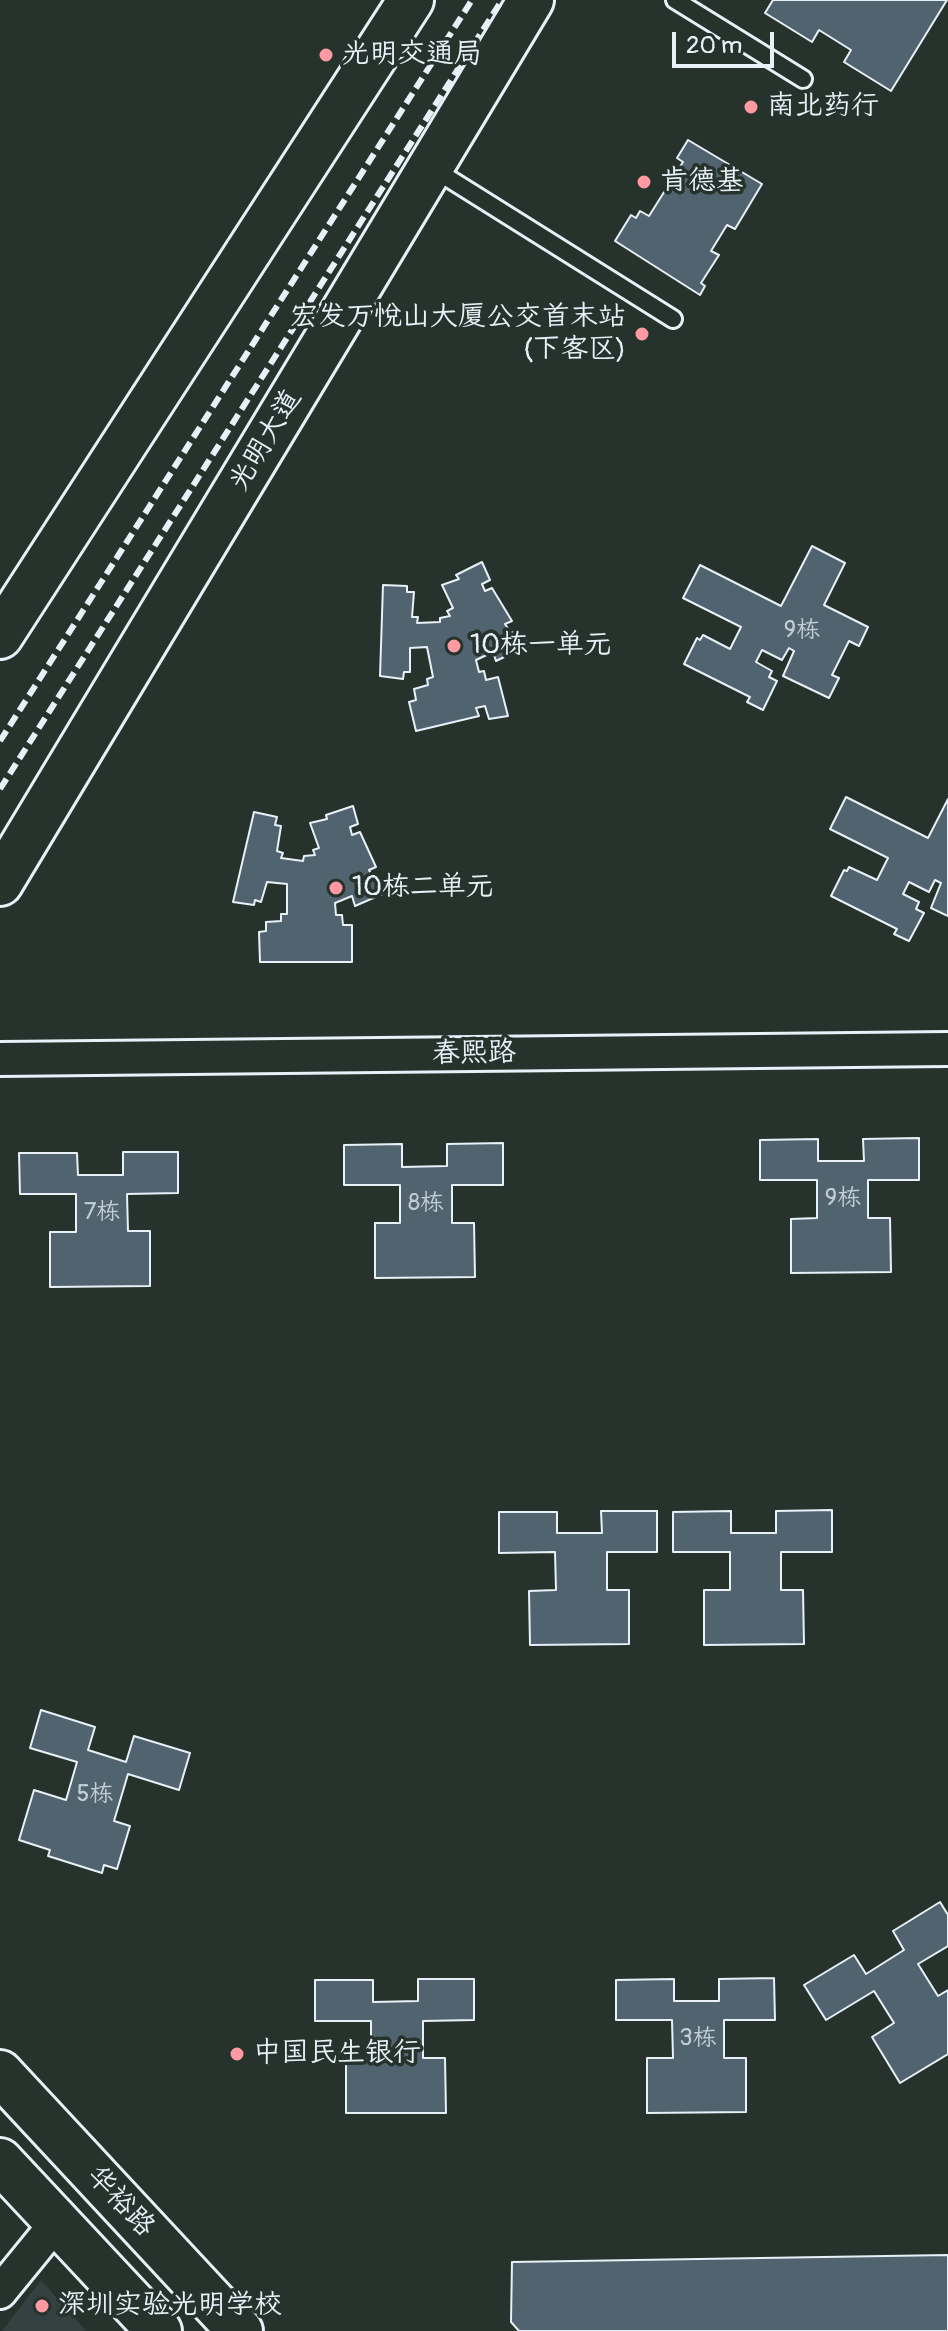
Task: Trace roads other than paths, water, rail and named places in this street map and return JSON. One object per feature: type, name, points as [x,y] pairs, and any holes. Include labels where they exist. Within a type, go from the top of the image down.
[{"type":"main road","points":[[0,636],[411,0]]},
{"type":"main road","name":"光明大道","points":[[0,883],[531,0]]},
{"type":"main road","name":"华裕路","points":[[0,2073],[240,2331]]},
{"type":"main road","points":[[0,2161],[159,2331]]},
{"type":"street","name":"春熙路","points":[[0,1059],[948,1049]]},
{"type":"street","points":[[0,2292],[57,2222]]},
{"type":"lane","points":[[675,0],[803,79]]},
{"type":"lane","points":[[431,167],[673,319]]},
{"type":"railway","points":[[0,741],[472,0]]},
{"type":"railway","points":[[0,789],[502,0]]},
{"type":"place","name":"光明交通局","points":[[326,55]]},
{"type":"place","name":"南北药行","points":[[751,107]]},
{"type":"place","name":"肯德基","points":[[644,182]]},
{"type":"place","name":"宏发万悦山大厦公交首末站 (下客区)","points":[[642,334]]},
{"type":"place","name":"10栋一单元","points":[[454,646]]},
{"type":"place","name":"10栋二单元","points":[[336,888]]},
{"type":"place","name":"中国民生银行","points":[[237,2054]]},
{"type":"place","name":"深圳实验光明学校","points":[[42,2306]]}]
